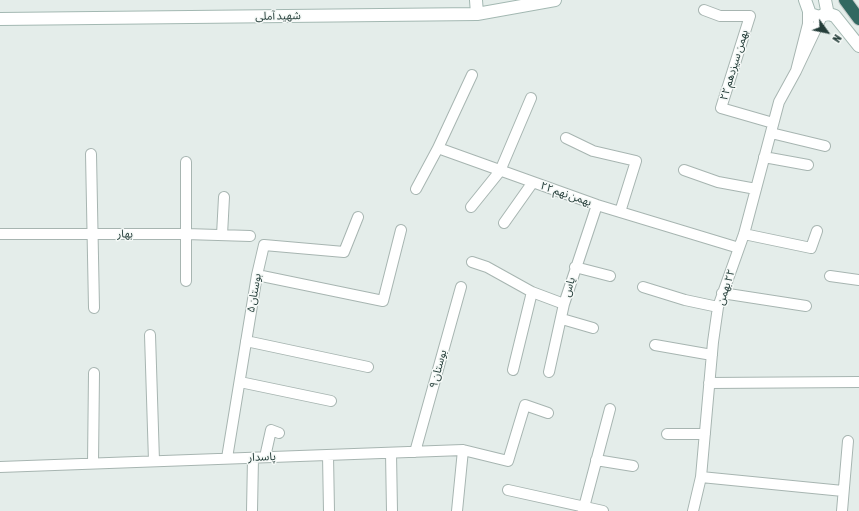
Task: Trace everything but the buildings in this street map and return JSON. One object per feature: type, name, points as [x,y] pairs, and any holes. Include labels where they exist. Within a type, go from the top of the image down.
[{"type":"highway","points":[[845,0],[859,19]]},
{"type":"main road","points":[[476,0],[477,14]]},
{"type":"main road","name":"شهید آملی","points":[[0,19],[477,14],[555,0]]},
{"type":"main road","points":[[823,16],[828,8],[825,0]]},
{"type":"main road","points":[[806,5],[813,16],[831,14],[836,17],[859,46]]},
{"type":"street","points":[[796,71],[808,24],[806,5]]},
{"type":"street","name":"۲۲ بهمن سیزدهم","points":[[704,10],[720,16],[750,16],[721,108],[773,123]]},
{"type":"street","points":[[796,71],[823,16]]},
{"type":"street","name":"٢٢ بهمن","points":[[693,511],[701,477],[709,383],[718,307],[740,248],[779,102],[796,71]]},
{"type":"street","points":[[416,189],[438,148],[472,75]]},
{"type":"street","points":[[471,207],[500,171],[531,98]]},
{"type":"street","points":[[771,133],[825,146]]},
{"type":"street","points":[[566,138],[593,151],[636,161],[620,212]]},
{"type":"street","name":"۲۲ بهمن نهم","points":[[438,148],[597,205],[740,248]]},
{"type":"street","points":[[92,154],[94,308]]},
{"type":"street","points":[[764,157],[808,165]]},
{"type":"street","points":[[186,162],[186,281]]},
{"type":"street","points":[[684,170],[718,182],[756,189]]},
{"type":"street","points":[[504,223],[533,182]]},
{"type":"street","points":[[222,235],[224,196]]},
{"type":"street","name":"یاس","points":[[549,372],[564,304],[575,267],[597,205]]},
{"type":"street","name":"بوستان ۵","points":[[227,458],[257,275],[264,245],[344,252],[358,217]]},
{"type":"street","points":[[257,275],[383,301],[401,230]]},
{"type":"street","points":[[744,234],[811,248],[817,231]]},
{"type":"street","name":"بهار","points":[[0,234],[186,234],[250,236]]},
{"type":"street","points":[[472,262],[487,268],[532,292],[564,304]]},
{"type":"street","points":[[575,267],[610,276]]},
{"type":"street","points":[[830,276],[859,280]]},
{"type":"street","name":"بوستان ۹","points":[[416,452],[461,287]]},
{"type":"street","points":[[643,287],[685,300],[718,307]]},
{"type":"street","points":[[513,370],[532,292]]},
{"type":"street","points":[[722,294],[806,306]]},
{"type":"street","points":[[562,318],[593,328]]},
{"type":"street","points":[[150,335],[154,461]]},
{"type":"street","points":[[246,341],[368,367]]},
{"type":"street","points":[[656,345],[712,355]]},
{"type":"street","points":[[93,463],[94,373]]},
{"type":"street","points":[[240,382],[331,401]]},
{"type":"street","points":[[709,383],[859,382]]},
{"type":"street","name":"پاسدار","points":[[0,466],[462,450],[508,461],[525,404],[548,413]]},
{"type":"street","points":[[583,509],[610,409]]},
{"type":"street","points":[[266,457],[271,430],[279,433]]},
{"type":"street","points":[[667,434],[705,434]]},
{"type":"street","points":[[842,511],[848,441]]},
{"type":"street","points":[[457,511],[462,450]]},
{"type":"street","points":[[391,453],[392,511]]},
{"type":"street","points":[[328,455],[329,511]]},
{"type":"street","points":[[252,511],[253,458]]},
{"type":"street","points":[[596,460],[633,466]]},
{"type":"street","points":[[701,477],[843,491]]},
{"type":"street","points":[[508,490],[583,509],[603,511]]}]
